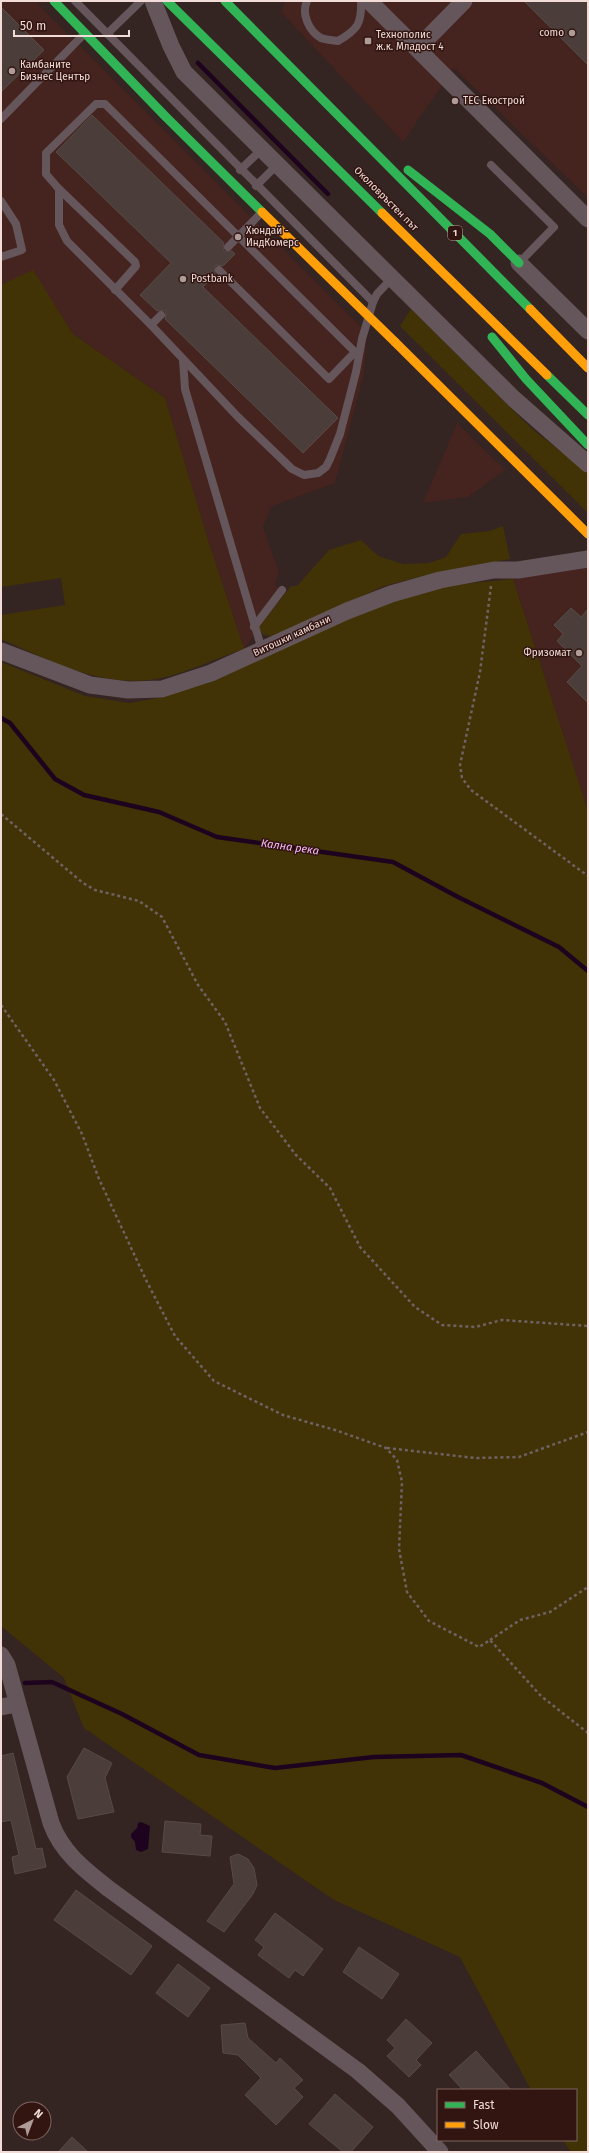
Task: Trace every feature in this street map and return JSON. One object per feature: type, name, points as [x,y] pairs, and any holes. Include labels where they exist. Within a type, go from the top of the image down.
[{"type":"main road","points":[[54,1],[166,117],[588,534]]},
{"type":"main road","name":"Околовръстен път","points":[[166,1],[588,415]]},
{"type":"main road","name":"1","points":[[225,1],[588,368]]},
{"type":"main road","points":[[336,114],[490,234],[519,263]]},
{"type":"main road","points":[[412,241],[526,379],[588,445]]},
{"type":"street","points":[[153,1],[171,46],[184,72],[514,399],[588,464]]},
{"type":"street","points":[[369,1],[418,48],[588,219]]},
{"type":"street","points":[[418,48],[464,1]]},
{"type":"street","points":[[519,263],[588,331]]},
{"type":"street","name":"Витошки камбани","points":[[1,650],[90,685],[128,690],[162,689],[211,673],[347,611],[391,594],[440,580],[494,570],[518,570],[588,559]]},
{"type":"street","points":[[1,1654],[7,1665],[9,1706],[56,1836],[74,1860],[109,1889],[358,2071],[398,2106],[440,2152]]},
{"type":"lane","points":[[75,1],[240,170],[373,302]]},
{"type":"lane","points":[[107,34],[141,1]]},
{"type":"lane","points":[[307,1],[304,7],[308,25],[321,38],[338,41],[352,33],[362,17],[361,1]]},
{"type":"lane","points":[[1,119],[85,33]]},
{"type":"lane","points":[[115,290],[133,271],[136,266],[135,262],[59,189],[46,174],[46,153],[96,104],[105,104],[355,352],[329,379],[219,270]]},
{"type":"lane","points":[[240,170],[262,149]]},
{"type":"lane","points":[[256,186],[278,164]]},
{"type":"lane","points":[[491,165],[554,227],[519,263]]},
{"type":"lane","points":[[59,189],[59,225],[62,234],[67,241],[151,325],[238,417],[292,469],[304,475],[318,473],[328,463],[340,434],[356,372],[362,339],[373,302],[377,294],[392,278]]},
{"type":"lane","points":[[1,201],[16,224],[22,250],[1,257]]},
{"type":"lane","points":[[228,247],[262,212]]},
{"type":"lane","points":[[151,325],[161,315]]},
{"type":"lane","points":[[183,360],[185,389],[262,650]]},
{"type":"lane","points":[[254,627],[282,590]]},
{"type":"path","points":[[494,570],[480,672],[460,765],[462,778],[471,790],[588,876]]},
{"type":"path","points":[[1,814],[83,882],[95,890],[139,901],[162,917],[198,985],[225,1022],[260,1108],[296,1155],[330,1188],[360,1247],[415,1307],[442,1324],[475,1328],[502,1320],[588,1326]]},
{"type":"path","points":[[1,1005],[54,1080],[75,1121],[99,1179],[147,1282],[175,1336],[214,1382],[283,1415],[335,1430],[386,1448],[475,1458],[518,1457],[588,1432]]},
{"type":"path","points":[[386,1448],[398,1460],[402,1482],[399,1549],[407,1592],[430,1621],[479,1647],[520,1620],[550,1612],[588,1587]]},
{"type":"path","points":[[490,1640],[541,1696],[588,1733]]},
{"type":"shaded area","points":[[1,1],[35,1],[367,333],[364,374],[335,483],[272,506],[263,527],[279,572],[275,585],[285,592],[244,649],[209,543],[165,398],[73,334],[33,271],[1,285]]},
{"type":"shaded area","points":[[285,1],[588,1],[588,198],[454,68],[403,142],[281,12]]},
{"type":"shaded area","points":[[33,270],[73,334],[165,398],[209,543],[244,649],[171,676],[140,681],[99,677],[78,671],[1,639],[1,615],[65,605],[61,578],[1,587],[1,285]]},
{"type":"shaded area","points":[[411,309],[531,428],[588,473],[588,513],[400,326]]},
{"type":"shaded area","points":[[457,423],[505,470],[468,497],[423,503]]},
{"type":"shaded area","points":[[503,526],[510,559],[426,575],[384,586],[273,636],[264,635],[258,629],[291,586],[297,586],[329,550],[361,540],[378,556],[403,564],[429,563],[446,557],[461,534],[490,531]]},
{"type":"shaded area","points":[[588,566],[588,811],[513,579]]},
{"type":"shaded area","points":[[513,579],[588,811],[588,2152],[571,2152],[564,2141],[577,2141],[577,2089],[530,2089],[460,1957],[334,1900],[84,1728],[64,1678],[1,1626],[1,662],[85,696],[129,703],[164,697],[345,616],[441,586]]},
{"type":"shaded area","points":[[141,1822],[150,1826],[148,1849],[141,1852],[136,1850],[135,1842],[131,1837],[131,1834],[137,1828],[138,1823]]},
{"type":"building","name":"como","points":[[524,1],[588,1],[588,65]]},
{"type":"building","name":"Камбаните Бизнес Център","points":[[1,7],[44,50],[1,92]]},
{"type":"building","name":"Postbank","points":[[92,115],[224,243],[224,251],[232,251],[235,254],[223,266],[215,266],[215,274],[203,287],[338,418],[303,453],[165,319],[165,311],[157,311],[140,295],[171,263],[56,152]]},
{"type":"building","name":"Фризомат","points":[[571,608],[581,617],[588,609],[588,703],[567,682],[582,666],[557,641],[563,634],[554,625]]},
{"type":"building","points":[[84,1748],[112,1763],[105,1778],[114,1812],[78,1819],[67,1777]]},
{"type":"building","points":[[13,1753],[36,1849],[42,1848],[46,1867],[15,1874],[12,1857],[19,1855],[11,1820],[1,1822],[1,1756]]},
{"type":"building","points":[[165,1821],[201,1824],[200,1835],[212,1836],[210,1856],[162,1852]]},
{"type":"building","points":[[238,1854],[248,1859],[254,1868],[257,1885],[253,1894],[224,1932],[207,1921],[234,1884],[230,1857]]},
{"type":"building","points":[[76,1890],[152,1946],[131,1975],[54,1920]]},
{"type":"building","points":[[275,1913],[323,1949],[303,1976],[295,1970],[289,1978],[258,1955],[264,1947],[255,1940]]},
{"type":"building","points":[[359,1947],[399,1974],[382,1999],[343,1972]]},
{"type":"building","points":[[178,1964],[210,1988],[188,2017],[156,1993]]},
{"type":"building","points":[[406,2019],[432,2043],[416,2060],[421,2065],[409,2077],[387,2056],[395,2048],[387,2040]]},
{"type":"building","points":[[245,2023],[248,2038],[276,2063],[280,2058],[303,2080],[294,2088],[303,2097],[276,2125],[245,2095],[261,2078],[238,2055],[223,2053],[221,2025]]},
{"type":"building","points":[[476,2051],[510,2089],[462,2089],[449,2075]]},
{"type":"building","points":[[335,2094],[373,2127],[351,2152],[343,2152],[309,2124]]},
{"type":"building","points":[[72,2137],[88,2152],[58,2152]]},
{"type":"waterway","points":[[198,63],[328,194]]},
{"type":"waterway","name":"Кална река","points":[[1,718],[10,723],[55,779],[84,795],[159,812],[217,837],[393,862],[458,897],[559,947],[588,971]]},
{"type":"waterway","points":[[25,1683],[52,1682],[122,1714],[199,1755],[275,1768],[374,1757],[461,1755],[542,1783],[588,1807]]},
{"type":"traffic: fast","points":[[54,1],[166,117],[262,212]]},
{"type":"traffic: fast","points":[[167,1],[382,213]]},
{"type":"traffic: fast","points":[[225,1],[530,309]]},
{"type":"traffic: fast","points":[[408,170],[490,234],[519,263]]},
{"type":"traffic: fast","points":[[492,337],[526,379],[588,445]]},
{"type":"traffic: fast","points":[[547,375],[588,415]]},
{"type":"traffic: slow","points":[[262,212],[395,342]]},
{"type":"traffic: slow","points":[[382,213],[547,375]]},
{"type":"traffic: slow","points":[[530,309],[588,368]]},
{"type":"traffic: slow","points":[[395,342],[588,534]]},
{"type":"place","name":"como","points":[[572,33]]},
{"type":"place","name":"Технополис ж.к. Младост 4","points":[[368,41]]},
{"type":"place","name":"Камбаните Бизнес Център","points":[[12,71]]},
{"type":"place","name":"ТЕС Екострой","points":[[455,101]]},
{"type":"place","name":"Хюндай - ИндКомерс","points":[[238,237]]},
{"type":"place","name":"Postbank","points":[[183,279]]},
{"type":"place","name":"Фризомат","points":[[579,653]]}]
